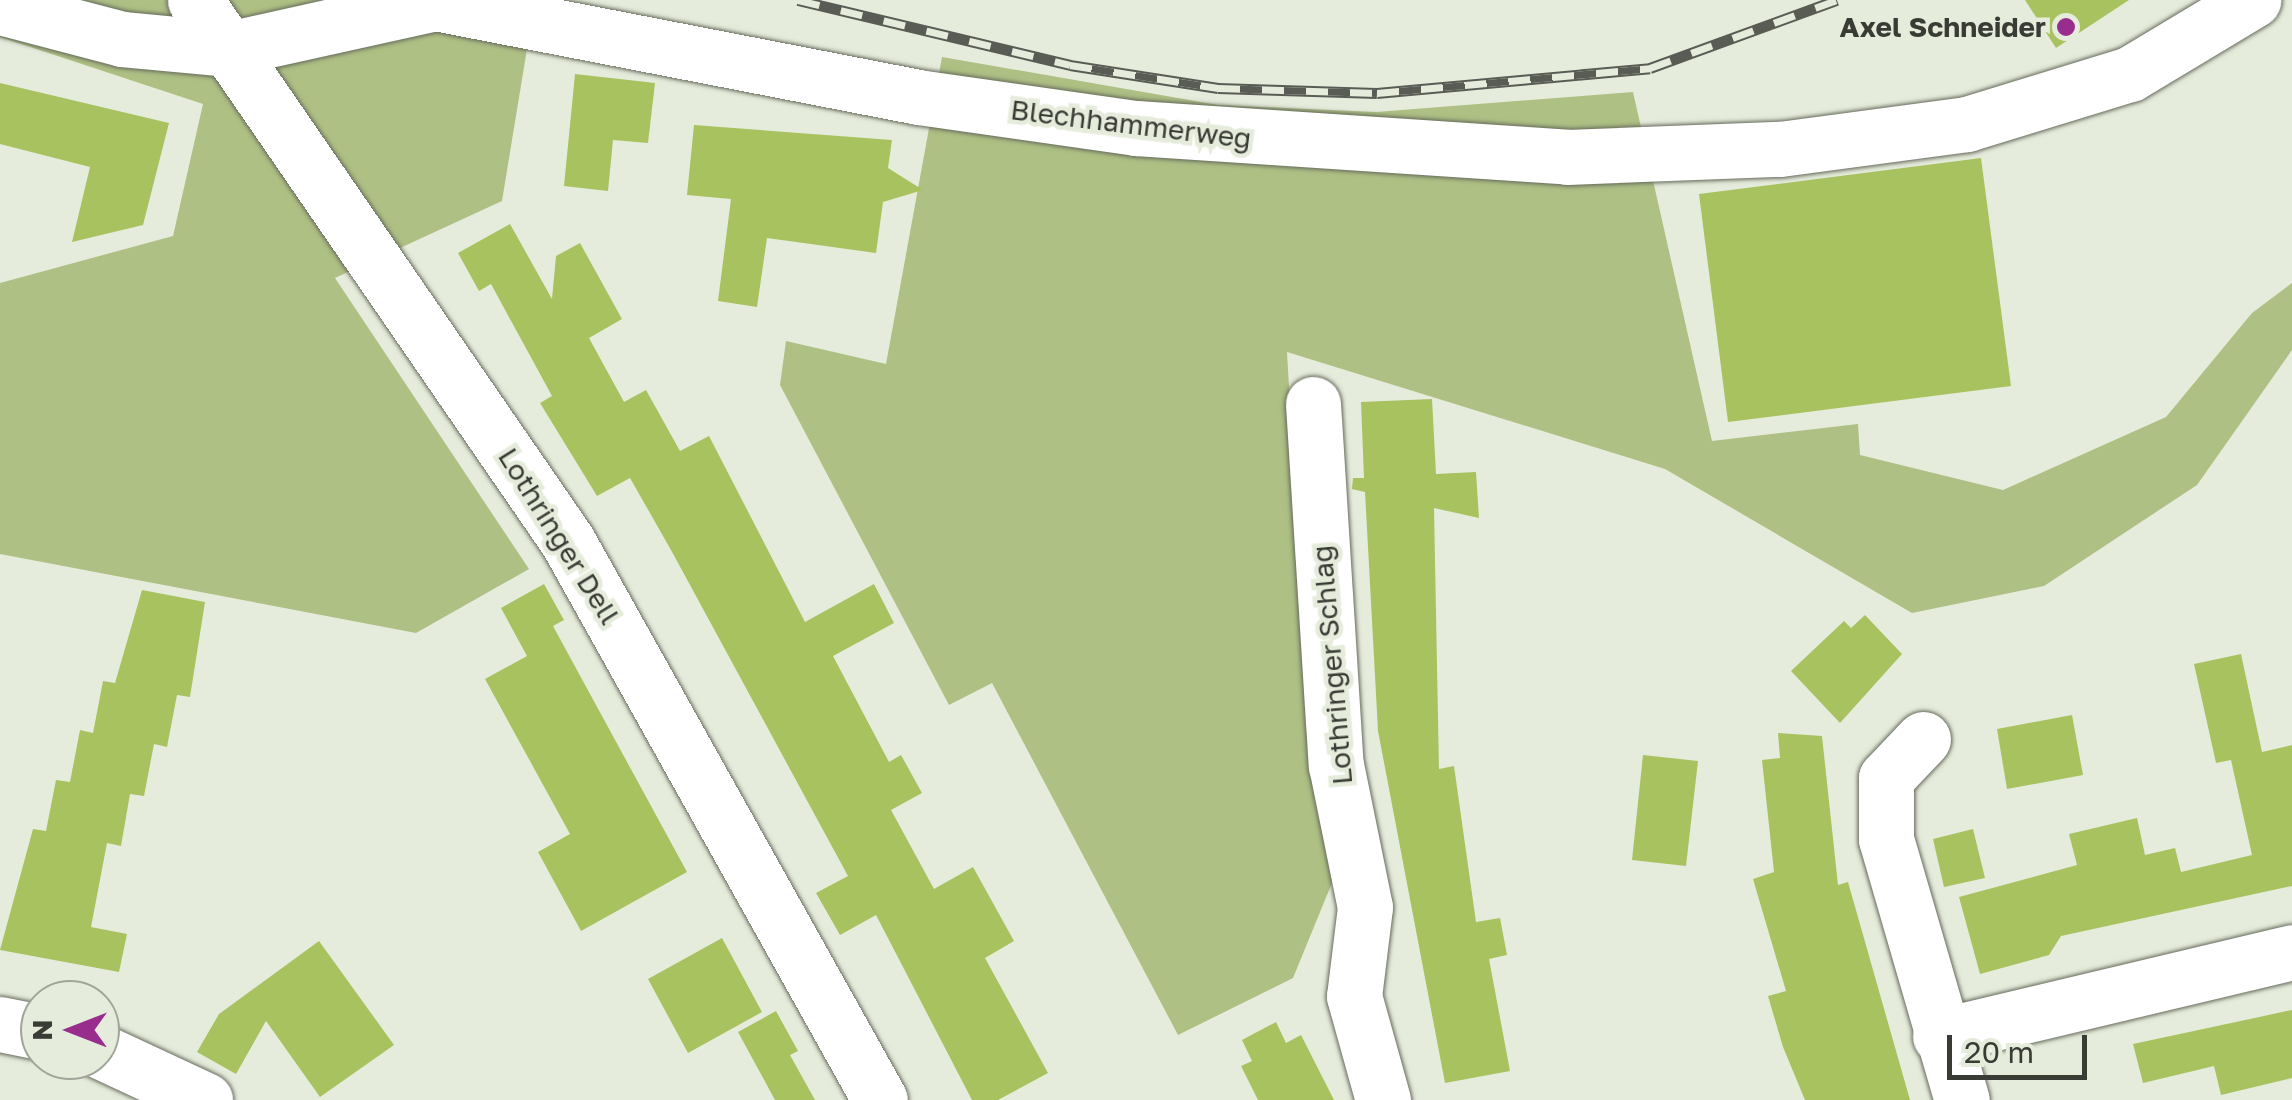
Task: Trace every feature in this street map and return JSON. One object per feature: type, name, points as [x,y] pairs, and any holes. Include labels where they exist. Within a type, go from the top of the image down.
[{"type":"street","name":"Lothringer Dell","points":[[195,0],[568,542],[880,1100]]},
{"type":"street","name":"Blechhammerweg","points":[[0,8],[122,39],[228,49],[436,3],[918,97],[1136,128],[1567,157],[1780,149],[1967,124],[2130,74],[2253,0]]},
{"type":"street","name":"Lothringer Schlag","points":[[1314,404],[1336,765],[1365,907],[1354,996],[1383,1100]]},
{"type":"street","points":[[1923,739],[1886,778],[1886,840],[1940,1036],[1962,1100]]},
{"type":"street","points":[[1940,1036],[2292,952]]},
{"type":"street","points":[[120,1060],[206,1100]]},
{"type":"green space","points":[[0,0],[535,0],[502,201],[335,278],[529,569],[416,633],[0,554],[0,283],[173,236],[203,104],[0,37]]},
{"type":"green space","points":[[942,57],[1218,105],[1376,112],[1633,92],[1712,441],[1858,424],[1860,455],[2003,490],[2166,417],[2252,313],[2292,283],[2292,350],[2197,485],[2044,586],[1912,613],[1665,469],[1287,352],[1311,763],[1334,878],[1293,978],[1178,1035],[992,683],[949,705],[780,385],[786,341],[886,364]]},
{"type":"building","name":"Axel Schneider","points":[[2025,0],[2129,0],[2056,48]]},
{"type":"building","points":[[575,74],[655,83],[648,143],[613,140],[608,191],[564,186]]},
{"type":"building","points":[[0,83],[169,123],[143,225],[72,242],[90,167],[0,144]]},
{"type":"building","points":[[694,125],[892,140],[888,168],[923,190],[883,202],[876,253],[767,238],[757,307],[718,301],[731,199],[687,195]]},
{"type":"building","points":[[1981,158],[2011,386],[1728,422],[1699,194]]},
{"type":"building","points":[[510,224],[552,299],[556,256],[580,243],[622,319],[589,338],[624,402],[646,390],[680,451],[709,436],[805,622],[874,584],[894,623],[833,656],[889,762],[901,755],[922,793],[891,810],[934,889],[973,867],[1014,941],[985,958],[1048,1073],[998,1100],[972,1100],[876,915],[840,935],[816,893],[848,876],[671,550],[630,478],[597,496],[540,403],[552,396],[491,284],[479,291],[458,253]]},
{"type":"building","points":[[1432,399],[1436,474],[1476,472],[1479,518],[1434,508],[1439,769],[1454,766],[1476,922],[1500,918],[1507,955],[1489,959],[1510,1071],[1445,1083],[1378,731],[1365,492],[1352,489],[1353,478],[1364,478],[1361,402]]},
{"type":"building","points":[[544,584],[564,620],[553,626],[687,872],[581,931],[538,852],[570,834],[485,679],[527,656],[501,608]]},
{"type":"building","points":[[142,590],[205,602],[190,697],[177,695],[167,747],[154,744],[144,796],[130,794],[121,846],[107,843],[91,927],[127,934],[119,972],[0,950],[33,829],[46,831],[56,780],[70,782],[80,730],[93,733],[103,681],[115,683]]},
{"type":"building","points":[[1865,615],[1902,654],[1840,723],[1791,671],[1844,621],[1851,628]]},
{"type":"building","points":[[2241,654],[2262,752],[2292,745],[2292,886],[2061,936],[2049,955],[1980,974],[1959,897],[2077,865],[2069,834],[2137,818],[2145,855],[2175,848],[2181,872],[2252,855],[2231,760],[2216,763],[2194,664]]},
{"type":"building","points":[[2072,715],[2083,775],[2007,789],[1997,729]]},
{"type":"building","points":[[1778,733],[1822,736],[1838,885],[1848,882],[1910,1100],[1805,1100],[1783,1047],[1768,996],[1786,991],[1753,879],[1774,872],[1762,760],[1780,758]]},
{"type":"building","points":[[1643,755],[1698,761],[1686,866],[1632,860]]},
{"type":"building","points":[[1973,829],[1985,878],[1944,887],[1933,839]]},
{"type":"building","points":[[722,938],[762,1012],[688,1053],[648,979]]},
{"type":"building","points":[[319,941],[394,1045],[320,1097],[266,1021],[236,1074],[197,1052],[219,1014]]},
{"type":"building","points":[[2292,1010],[2292,1078],[2221,1095],[2214,1066],[2143,1083],[2133,1044]]},
{"type":"building","points":[[776,1011],[798,1051],[790,1055],[815,1100],[775,1100],[738,1032]]},
{"type":"building","points":[[1276,1022],[1286,1043],[1301,1035],[1334,1100],[1258,1100],[1241,1066],[1252,1061],[1242,1040]]},
{"type":"railway","points":[[798,0],[1070,65],[1218,88],[1377,93],[1650,68],[1837,0]]},
{"type":"place","name":"Axel Schneider","points":[[2066,27]]}]
